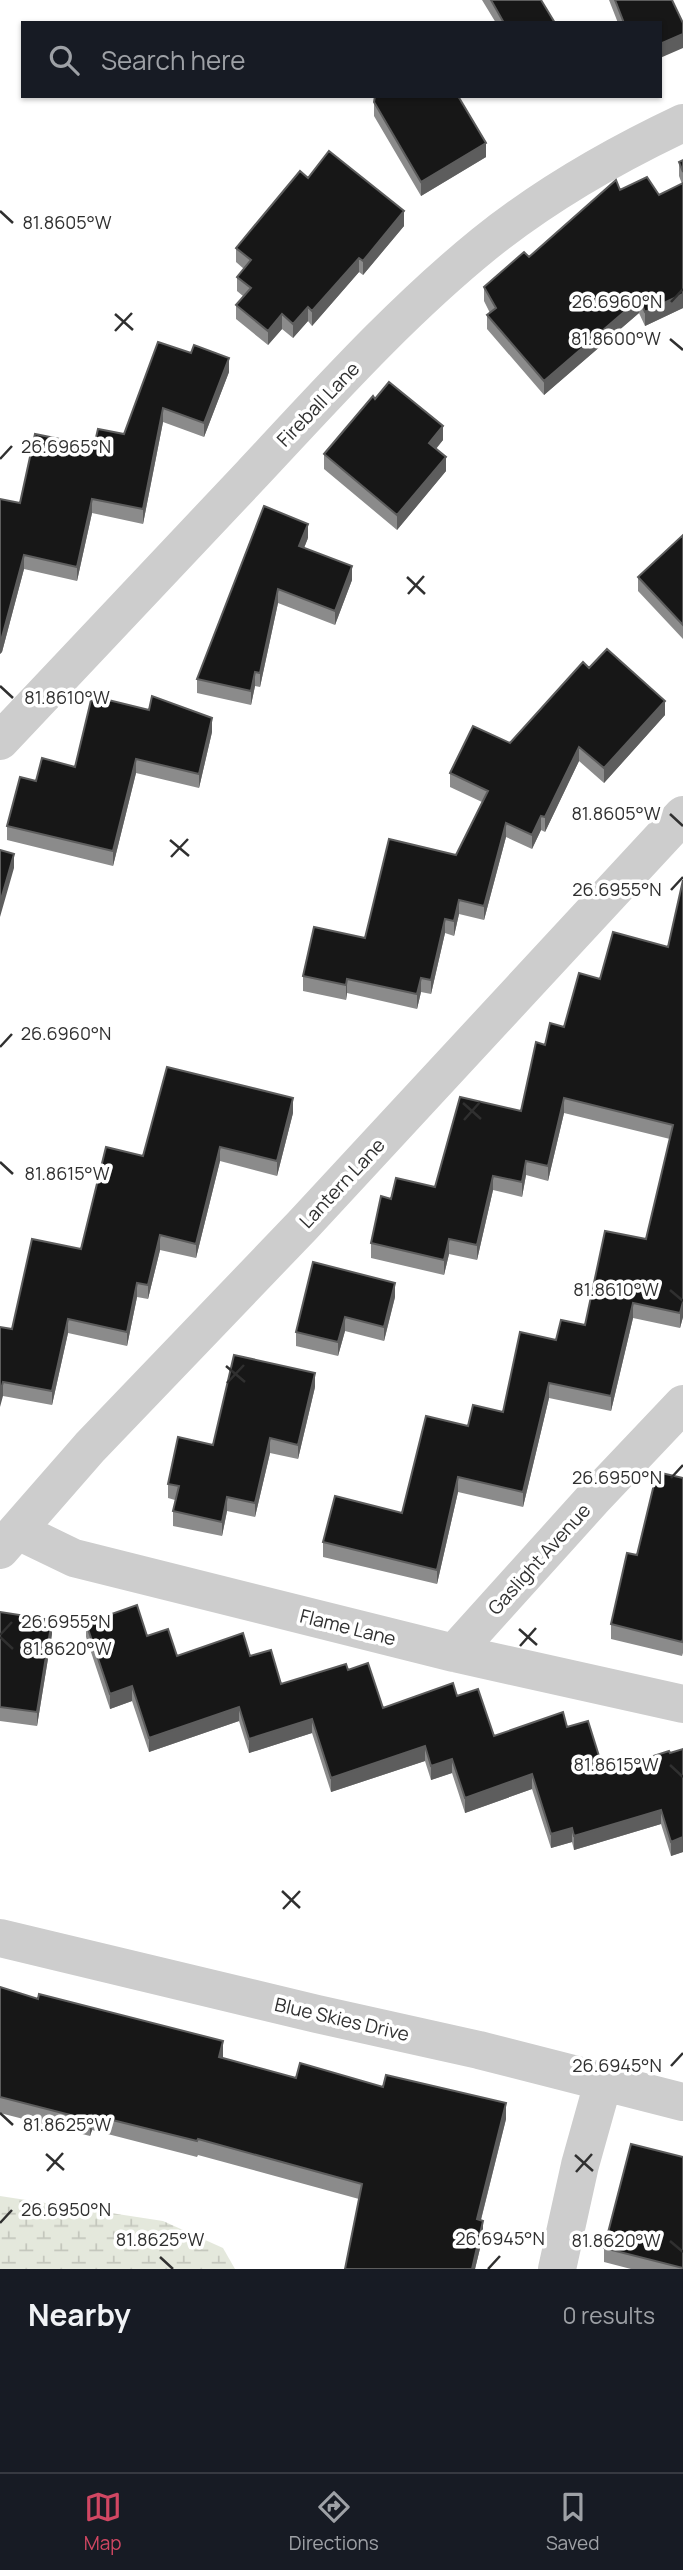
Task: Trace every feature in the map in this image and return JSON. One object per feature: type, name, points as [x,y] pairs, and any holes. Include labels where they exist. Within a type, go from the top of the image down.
[{"type":"street","name":"Fireball Lane","points":[[0,741],[346,373],[439,284],[484,244],[586,173],[683,123]]},
{"type":"street","name":"Lantern Lane","points":[[9,1541],[90,1447],[302,1226],[683,815]]},
{"type":"street","name":"Gaslight Avenue","points":[[454,1653],[683,1404]]},
{"type":"street","name":"Flame Lane","points":[[9,1541],[454,1653],[683,1704]]},
{"type":"street","name":"Blue Skies Drive","points":[[0,1938],[479,2050],[683,2102]]},
{"type":"street","points":[[557,2269],[580,2165],[603,2083]]},
{"type":"green space","points":[[0,2196],[163,2221],[223,2248],[235,2269],[0,2269]]},
{"type":"building","points":[[491,0],[541,0],[554,21],[503,21]]},
{"type":"building","points":[[615,0],[672,0],[683,23],[683,34],[662,43],[662,21],[623,21]]},
{"type":"building","points":[[375,98],[459,98],[486,143],[421,182],[374,102]]},
{"type":"building","points":[[329,151],[404,211],[363,261],[359,258],[312,311],[308,307],[293,324],[282,314],[268,331],[236,305],[251,288],[237,277],[251,260],[236,248],[300,171],[308,178]]},
{"type":"building","points":[[647,177],[659,195],[683,183],[683,294],[645,312],[639,299],[544,381],[487,315],[496,308],[484,287],[524,252],[529,257],[616,180],[620,190]]},
{"type":"building","points":[[158,342],[191,353],[194,345],[229,358],[204,423],[163,408],[143,509],[92,499],[77,567],[24,555],[0,640],[0,499],[20,503],[35,434],[94,446],[98,429],[124,434]]},
{"type":"building","points":[[389,382],[443,426],[429,443],[446,457],[397,515],[324,454],[373,396],[375,399]]},
{"type":"building","points":[[264,506],[308,524],[299,546],[352,566],[335,611],[278,589],[260,673],[255,672],[251,691],[197,679]]},
{"type":"building","points":[[683,535],[683,625],[638,577]]},
{"type":"building","points":[[607,649],[665,701],[604,768],[579,747],[545,817],[541,816],[532,835],[506,823],[484,906],[459,900],[454,921],[445,919],[431,980],[421,978],[417,994],[347,979],[346,985],[303,976],[314,927],[365,938],[389,839],[456,855],[488,791],[450,773],[473,726],[510,743],[583,662],[589,668]]},
{"type":"building","points":[[92,696],[149,710],[152,696],[212,718],[199,774],[136,759],[113,851],[7,826],[20,777],[36,781],[42,758],[75,767]]},
{"type":"building","points":[[0,850],[14,854],[0,903]]},
{"type":"building","points":[[683,880],[683,1302],[680,1313],[633,1303],[611,1396],[549,1383],[523,1492],[458,1477],[437,1570],[323,1542],[335,1496],[402,1513],[426,1416],[468,1426],[473,1405],[503,1412],[520,1332],[556,1340],[561,1320],[585,1325],[605,1231],[646,1239],[673,1125],[564,1098],[548,1166],[526,1161],[522,1182],[493,1176],[477,1245],[449,1239],[444,1260],[371,1243],[381,1196],[391,1199],[396,1178],[435,1187],[460,1097],[521,1111],[536,1042],[545,1045],[550,1023],[564,1027],[579,973],[600,979],[613,932],[668,947]]},
{"type":"building","points":[[167,1067],[293,1098],[277,1161],[220,1147],[196,1244],[160,1235],[148,1285],[137,1283],[127,1332],[68,1319],[52,1391],[3,1382],[0,1393],[0,1327],[12,1329],[32,1239],[81,1249],[106,1147],[143,1156]]},
{"type":"building","points":[[313,1262],[395,1283],[384,1327],[345,1317],[338,1342],[296,1332]]},
{"type":"building","points":[[234,1355],[315,1373],[298,1445],[270,1438],[255,1503],[227,1497],[222,1522],[173,1511],[179,1486],[168,1484],[178,1437],[213,1445]]},
{"type":"building","points":[[657,1472],[683,1478],[682,1642],[611,1624],[627,1553],[637,1555]]},
{"type":"building","points":[[137,1605],[147,1636],[168,1629],[177,1656],[243,1633],[250,1656],[271,1650],[281,1684],[346,1664],[348,1670],[368,1663],[383,1708],[453,1683],[457,1696],[478,1689],[494,1736],[563,1712],[567,1727],[588,1721],[604,1772],[683,1749],[683,1837],[671,1842],[661,1810],[574,1836],[572,1828],[551,1834],[532,1774],[465,1798],[452,1759],[431,1766],[425,1746],[331,1778],[312,1719],[249,1739],[239,1707],[149,1738],[132,1686],[110,1694],[86,1623]]},
{"type":"building","points":[[0,1612],[52,1620],[37,1712],[0,1707]]},
{"type":"building","points":[[0,1987],[38,1999],[39,1994],[223,2041],[219,2057],[296,2078],[300,2063],[383,2087],[386,2075],[506,2103],[477,2219],[483,2221],[472,2269],[345,2269],[362,2184],[198,2139],[197,2141],[92,2115],[90,2120],[0,2097]]},
{"type":"building","points":[[631,2144],[683,2157],[683,2268],[604,2248]]}]
